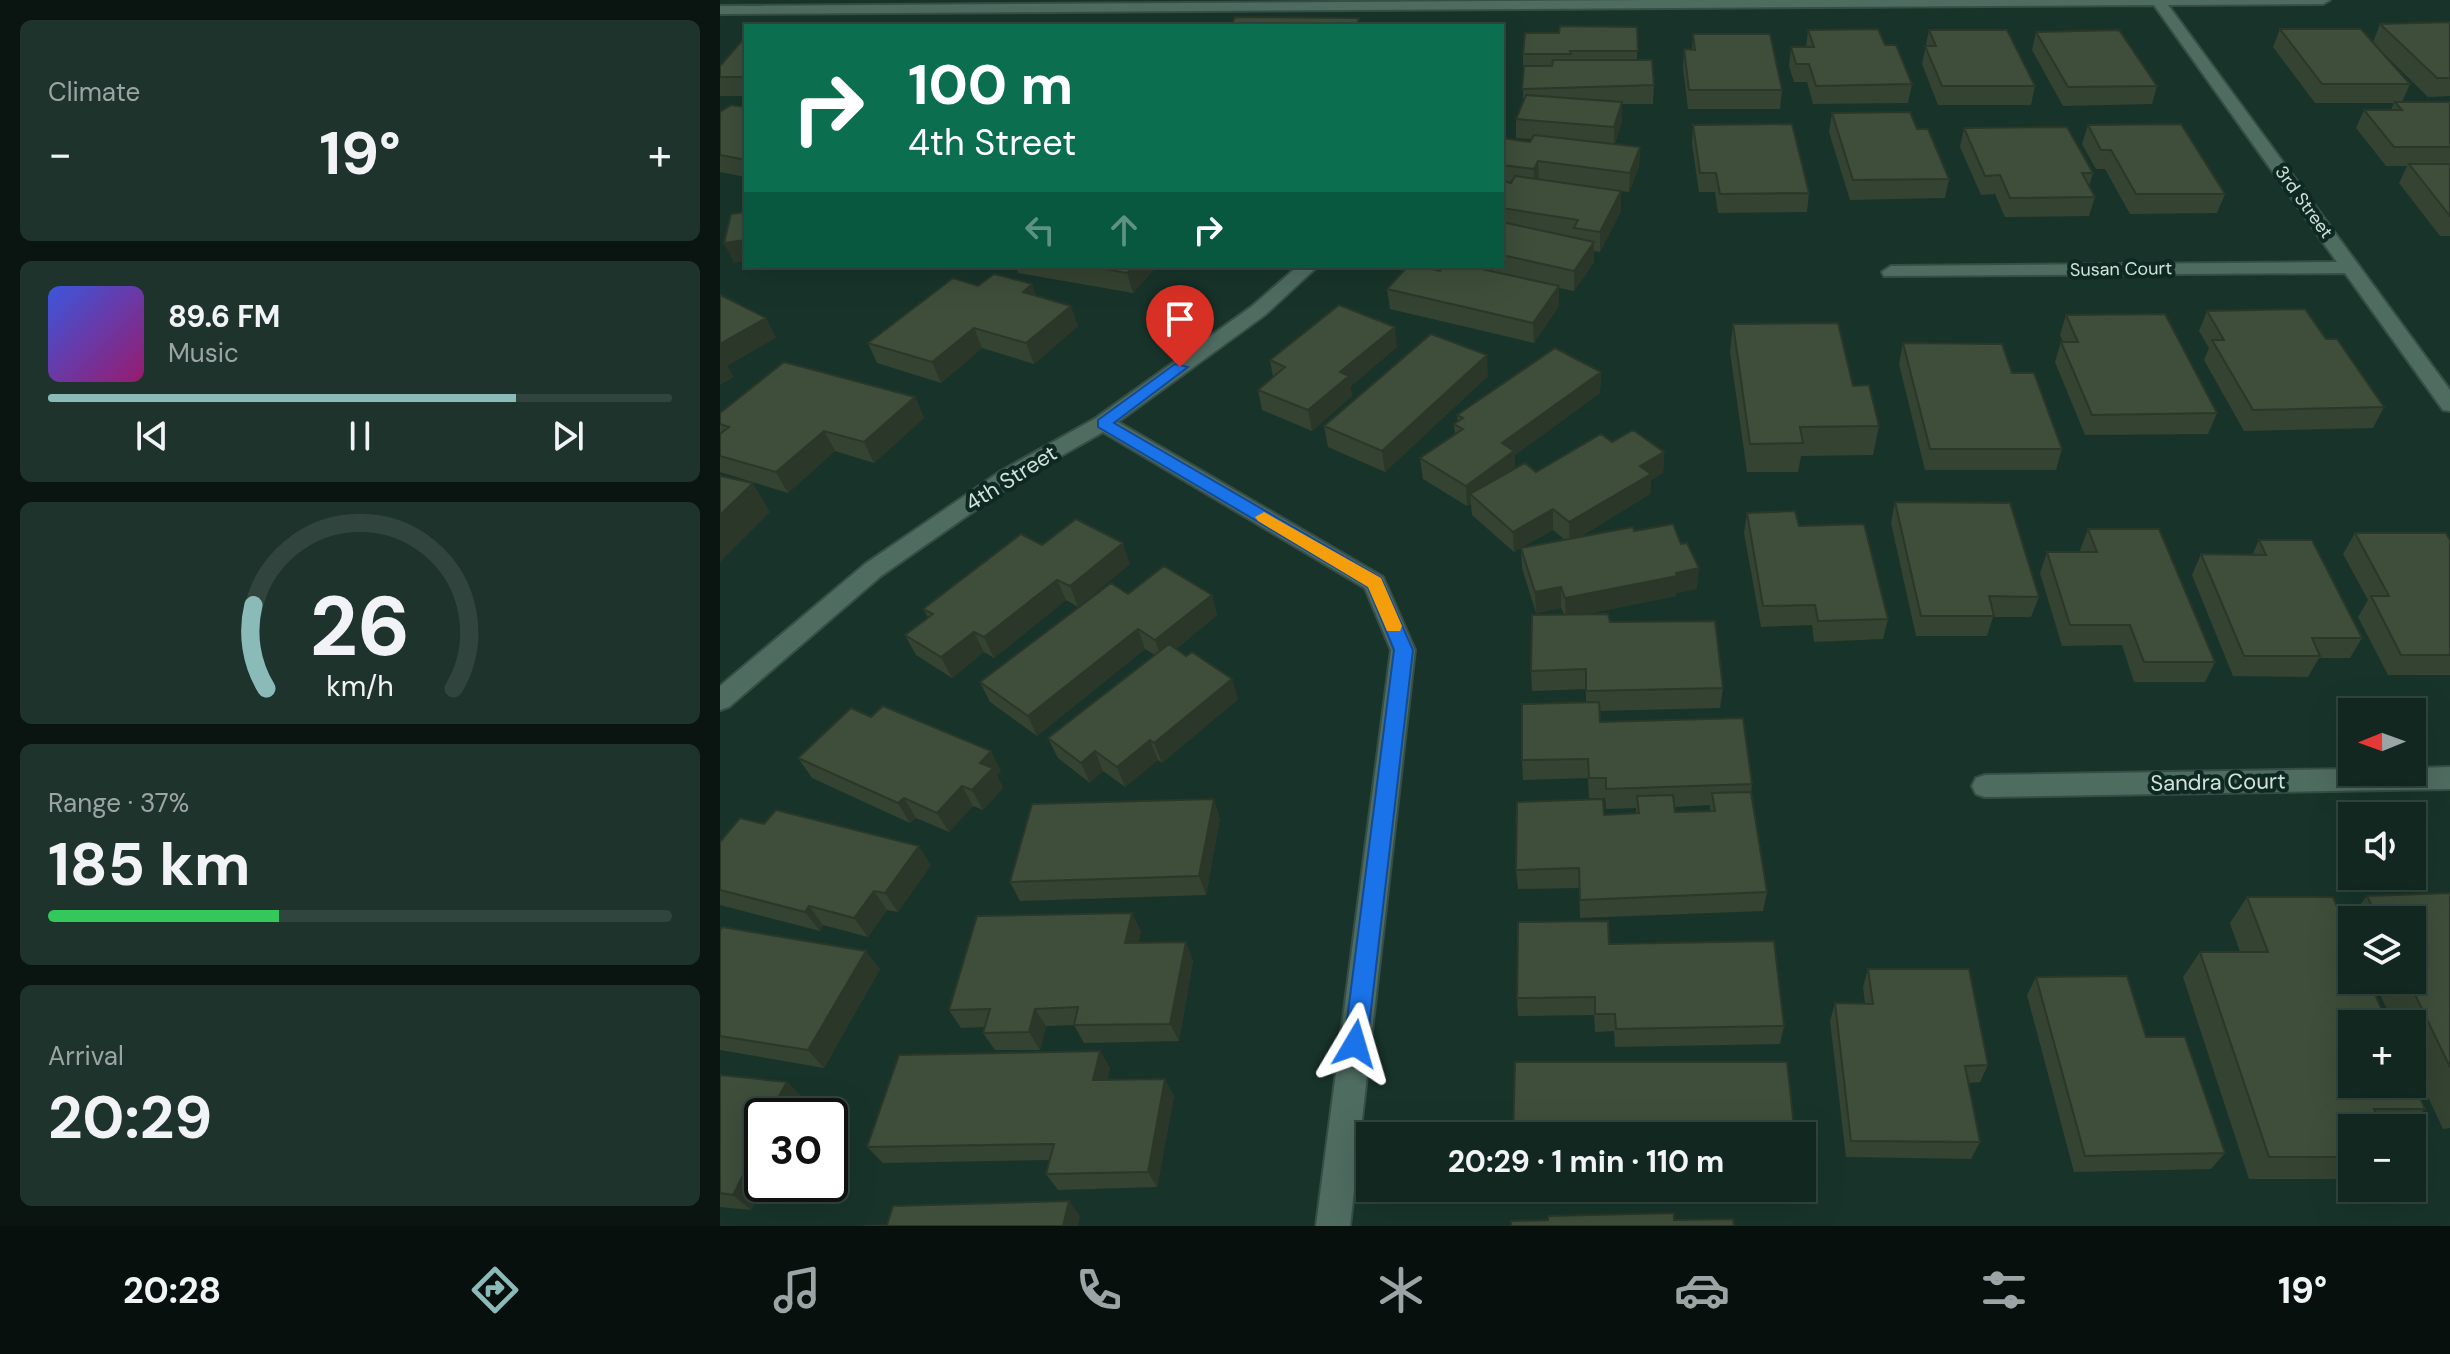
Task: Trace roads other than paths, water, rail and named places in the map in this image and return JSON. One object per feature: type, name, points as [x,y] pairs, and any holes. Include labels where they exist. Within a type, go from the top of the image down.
[{"type":"street","points":[[720,10],[1447,3],[2323,0]]},
{"type":"street","name":"3rd Street","points":[[2158,1],[2450,405]]},
{"type":"street","points":[[1444,24],[1447,3]]},
{"type":"street","name":"Susan Court","points":[[1891,272],[2350,267]]},
{"type":"street","name":"4th Street","points":[[720,700],[873,570],[1009,476],[1103,423],[1258,311],[1307,268]]},
{"type":"street","points":[[1103,423],[1375,583],[1403,650],[1333,1226]]},
{"type":"street","name":"Sandra Court","points":[[1985,786],[2450,778]]}]
